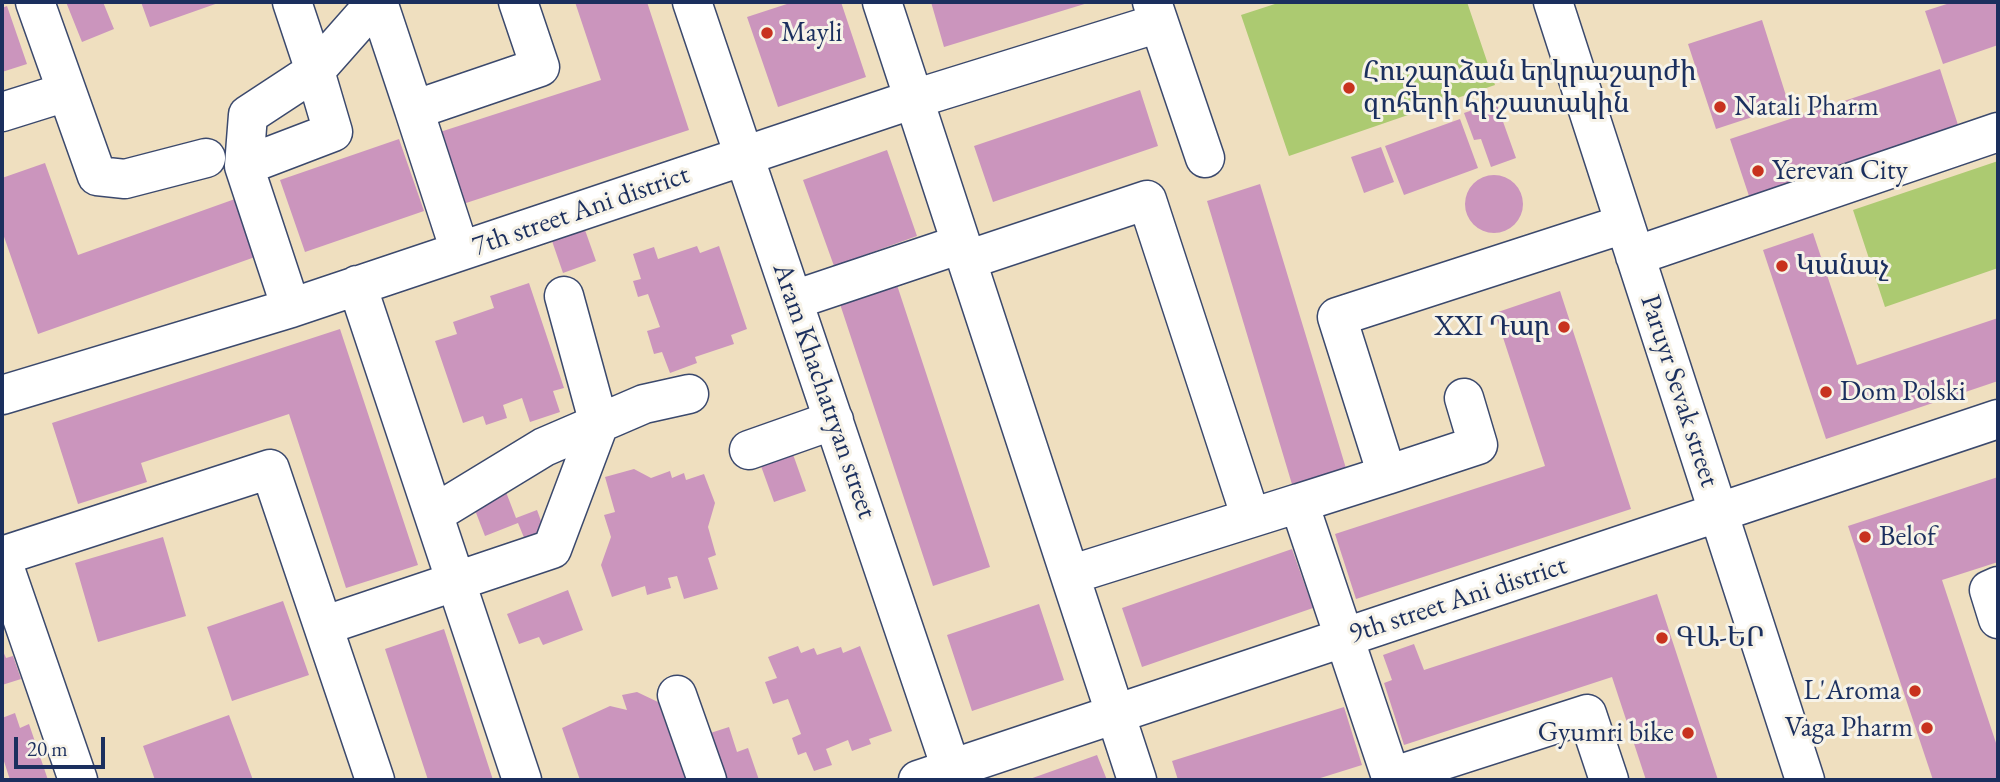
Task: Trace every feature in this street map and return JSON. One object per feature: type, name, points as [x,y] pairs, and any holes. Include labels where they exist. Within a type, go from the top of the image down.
[{"type":"street","points":[[35,2],[97,176],[125,179],[206,158]]},
{"type":"street","points":[[244,166],[333,132],[292,2]]},
{"type":"street","points":[[291,308],[244,166],[248,115],[315,71],[377,2],[460,251]]},
{"type":"street","points":[[414,110],[540,67],[518,2]]},
{"type":"street","name":"Aram Khachatryan street","points":[[692,2],[834,420],[941,777]]},
{"type":"street","points":[[882,2],[1137,780]]},
{"type":"street","name":"Paruyr Sevak street","points":[[1553,2],[1805,780]]},
{"type":"street","points":[[1155,12],[1205,158]]},
{"type":"street","name":"7th street Ani district","points":[[2,395],[291,308],[914,99],[1155,12]]},
{"type":"street","points":[[2,112],[65,92]]},
{"type":"street","points":[[1387,475],[1338,317],[1630,240],[1998,132]]},
{"type":"street","points":[[794,300],[1147,200],[1251,518]]},
{"type":"street","points":[[357,285],[522,780]]},
{"type":"street","points":[[323,626],[552,549],[599,424],[564,296]]},
{"type":"street","points":[[434,514],[544,447],[644,404],[689,394]]},
{"type":"street","points":[[1070,575],[1478,445],[1464,398]]},
{"type":"street","name":"9th street Ani district","points":[[941,777],[1115,714],[1998,419]]},
{"type":"street","points":[[750,450],[834,420]]},
{"type":"street","points":[[78,780],[2,558],[270,469],[375,780]]},
{"type":"street","points":[[1299,503],[1345,638],[1387,779],[1587,714],[1609,780]]},
{"type":"street","points":[[1998,586],[1989,590],[1998,619]]},
{"type":"street","points":[[677,695],[707,780]]},
{"type":"green space","points":[[1281,2],[1467,2],[1495,85],[1289,156],[1241,15]]},
{"type":"green space","points":[[1998,161],[1998,268],[1885,307],[1853,210]]},
{"type":"building","points":[[66,2],[103,2],[114,29],[82,42]]},
{"type":"building","points":[[141,2],[221,2],[150,27]]},
{"type":"building","points":[[575,2],[647,2],[689,130],[463,204],[440,132],[601,80]]},
{"type":"building","points":[[793,2],[841,2],[866,77],[778,107],[747,17]]},
{"type":"building","points":[[931,2],[1091,2],[944,47]]},
{"type":"building","points":[[1953,2],[1998,2],[1998,45],[1943,64],[1925,11]]},
{"type":"building","points":[[7,6],[27,64],[2,72],[2,8]]},
{"type":"building","points":[[1762,20],[1789,105],[1716,129],[1688,44]]},
{"type":"building","points":[[1940,69],[1959,128],[1750,199],[1730,139]]},
{"type":"building","points":[[1140,90],[1158,146],[993,202],[974,146]]},
{"type":"building","points":[[1496,102],[1516,158],[1491,167],[1481,139],[1474,140],[1464,113]]},
{"type":"building","points":[[1460,119],[1478,168],[1404,195],[1385,146]]},
{"type":"building","points":[[399,139],[424,211],[305,252],[280,180]]},
{"type":"building","points":[[1381,147],[1394,182],[1364,193],[1351,157]]},
{"type":"building","points":[[887,150],[917,236],[834,266],[803,180]]},
{"type":"building","points":[[45,163],[78,255],[235,199],[255,257],[38,334],[2,231],[2,178]]},
{"type":"building","points":[[1494,175],[1505,177],[1518,188],[1523,204],[1521,215],[1510,228],[1494,233],[1483,231],[1470,220],[1465,204],[1467,193],[1478,180]]},
{"type":"building","points":[[1260,184],[1348,475],[1294,491],[1207,201]]},
{"type":"building","points":[[585,230],[596,261],[563,273],[552,241]]},
{"type":"building","points":[[1813,233],[1857,365],[1998,318],[1998,381],[1826,439],[1763,250]]},
{"type":"building","points":[[697,246],[700,253],[719,246],[747,329],[731,335],[734,344],[695,357],[697,363],[670,373],[662,352],[654,354],[647,331],[660,327],[648,294],[638,297],[633,281],[641,279],[633,254],[654,247],[658,259]]},
{"type":"building","points":[[896,282],[990,567],[933,586],[839,301]]},
{"type":"building","points":[[529,283],[564,388],[553,391],[560,412],[530,422],[522,398],[503,405],[507,418],[486,425],[483,416],[463,423],[435,341],[457,334],[453,322],[494,308],[490,296]]},
{"type":"building","points":[[1560,291],[1631,509],[1356,599],[1335,534],[1545,466],[1495,313]]},
{"type":"building","points":[[340,329],[418,565],[346,588],[289,414],[141,463],[147,482],[78,504],[52,423]]},
{"type":"building","points":[[789,443],[806,491],[774,502],[757,455]]},
{"type":"building","points":[[634,469],[651,478],[670,471],[672,478],[684,473],[686,480],[704,474],[715,503],[708,527],[716,555],[708,558],[718,589],[684,599],[677,576],[668,578],[671,588],[647,595],[645,586],[612,597],[601,565],[611,537],[604,515],[615,512],[605,477]]},
{"type":"building","points":[[1998,477],[1998,562],[1942,580],[1998,749],[1998,780],[1933,780],[1848,526]]},
{"type":"building","points":[[506,492],[516,518],[537,510],[545,532],[525,540],[518,523],[485,536],[473,505]]},
{"type":"building","points":[[163,537],[186,616],[98,642],[75,563]]},
{"type":"building","points":[[1292,549],[1313,608],[1142,667],[1122,608]]},
{"type":"building","points":[[568,590],[583,630],[543,645],[539,637],[519,644],[507,614]]},
{"type":"building","points":[[1657,594],[1718,780],[1646,780],[1612,677],[1404,745],[1384,683],[1392,680],[1383,655],[1414,644],[1424,670]]},
{"type":"building","points":[[283,601],[309,675],[232,701],[207,627]]},
{"type":"building","points":[[1039,604],[1064,680],[972,711],[947,635]]},
{"type":"building","points":[[444,629],[493,780],[428,780],[385,649]]},
{"type":"building","points":[[798,646],[801,653],[814,648],[817,655],[841,647],[843,653],[860,646],[892,731],[869,739],[871,744],[852,751],[848,740],[826,749],[832,765],[814,771],[806,752],[798,755],[792,738],[801,734],[788,699],[773,704],[765,682],[777,678],[768,657]]},
{"type":"building","points":[[2,649],[6,658],[13,656],[21,679],[2,685]]},
{"type":"building","points":[[637,692],[658,702],[686,780],[580,780],[562,728],[610,706],[627,710],[622,695]]},
{"type":"building","points":[[1344,707],[1362,765],[1314,780],[1178,780],[1172,761]]},
{"type":"building","points":[[15,713],[20,728],[29,724],[48,780],[10,780],[2,755],[2,718]]},
{"type":"building","points":[[229,715],[253,780],[155,780],[143,746]]},
{"type":"building","points":[[729,727],[737,752],[748,748],[759,780],[716,780],[701,736]]},
{"type":"building","points":[[1097,755],[1107,780],[1027,780]]},
{"type":"place","name":"Mayli","points":[[767,33]]},
{"type":"place","name":"Հուշարձան երկրաշարժի զոհերի հիշատակին","points":[[1349,88]]},
{"type":"place","name":"Natali Pharm","points":[[1720,107]]},
{"type":"place","name":"Yerevan City","points":[[1758,171]]},
{"type":"place","name":"Կանաչ","points":[[1782,266]]},
{"type":"place","name":"XXI Դար","points":[[1564,327]]},
{"type":"place","name":"Dom Polski","points":[[1826,392]]},
{"type":"place","name":"Belof","points":[[1865,537]]},
{"type":"place","name":"ԳԱ-ԵՐ","points":[[1662,638]]},
{"type":"place","name":"L'Aroma","points":[[1915,691]]},
{"type":"place","name":"Vaga Pharm","points":[[1927,728]]},
{"type":"place","name":"Gyumri bike","points":[[1688,733]]}]
